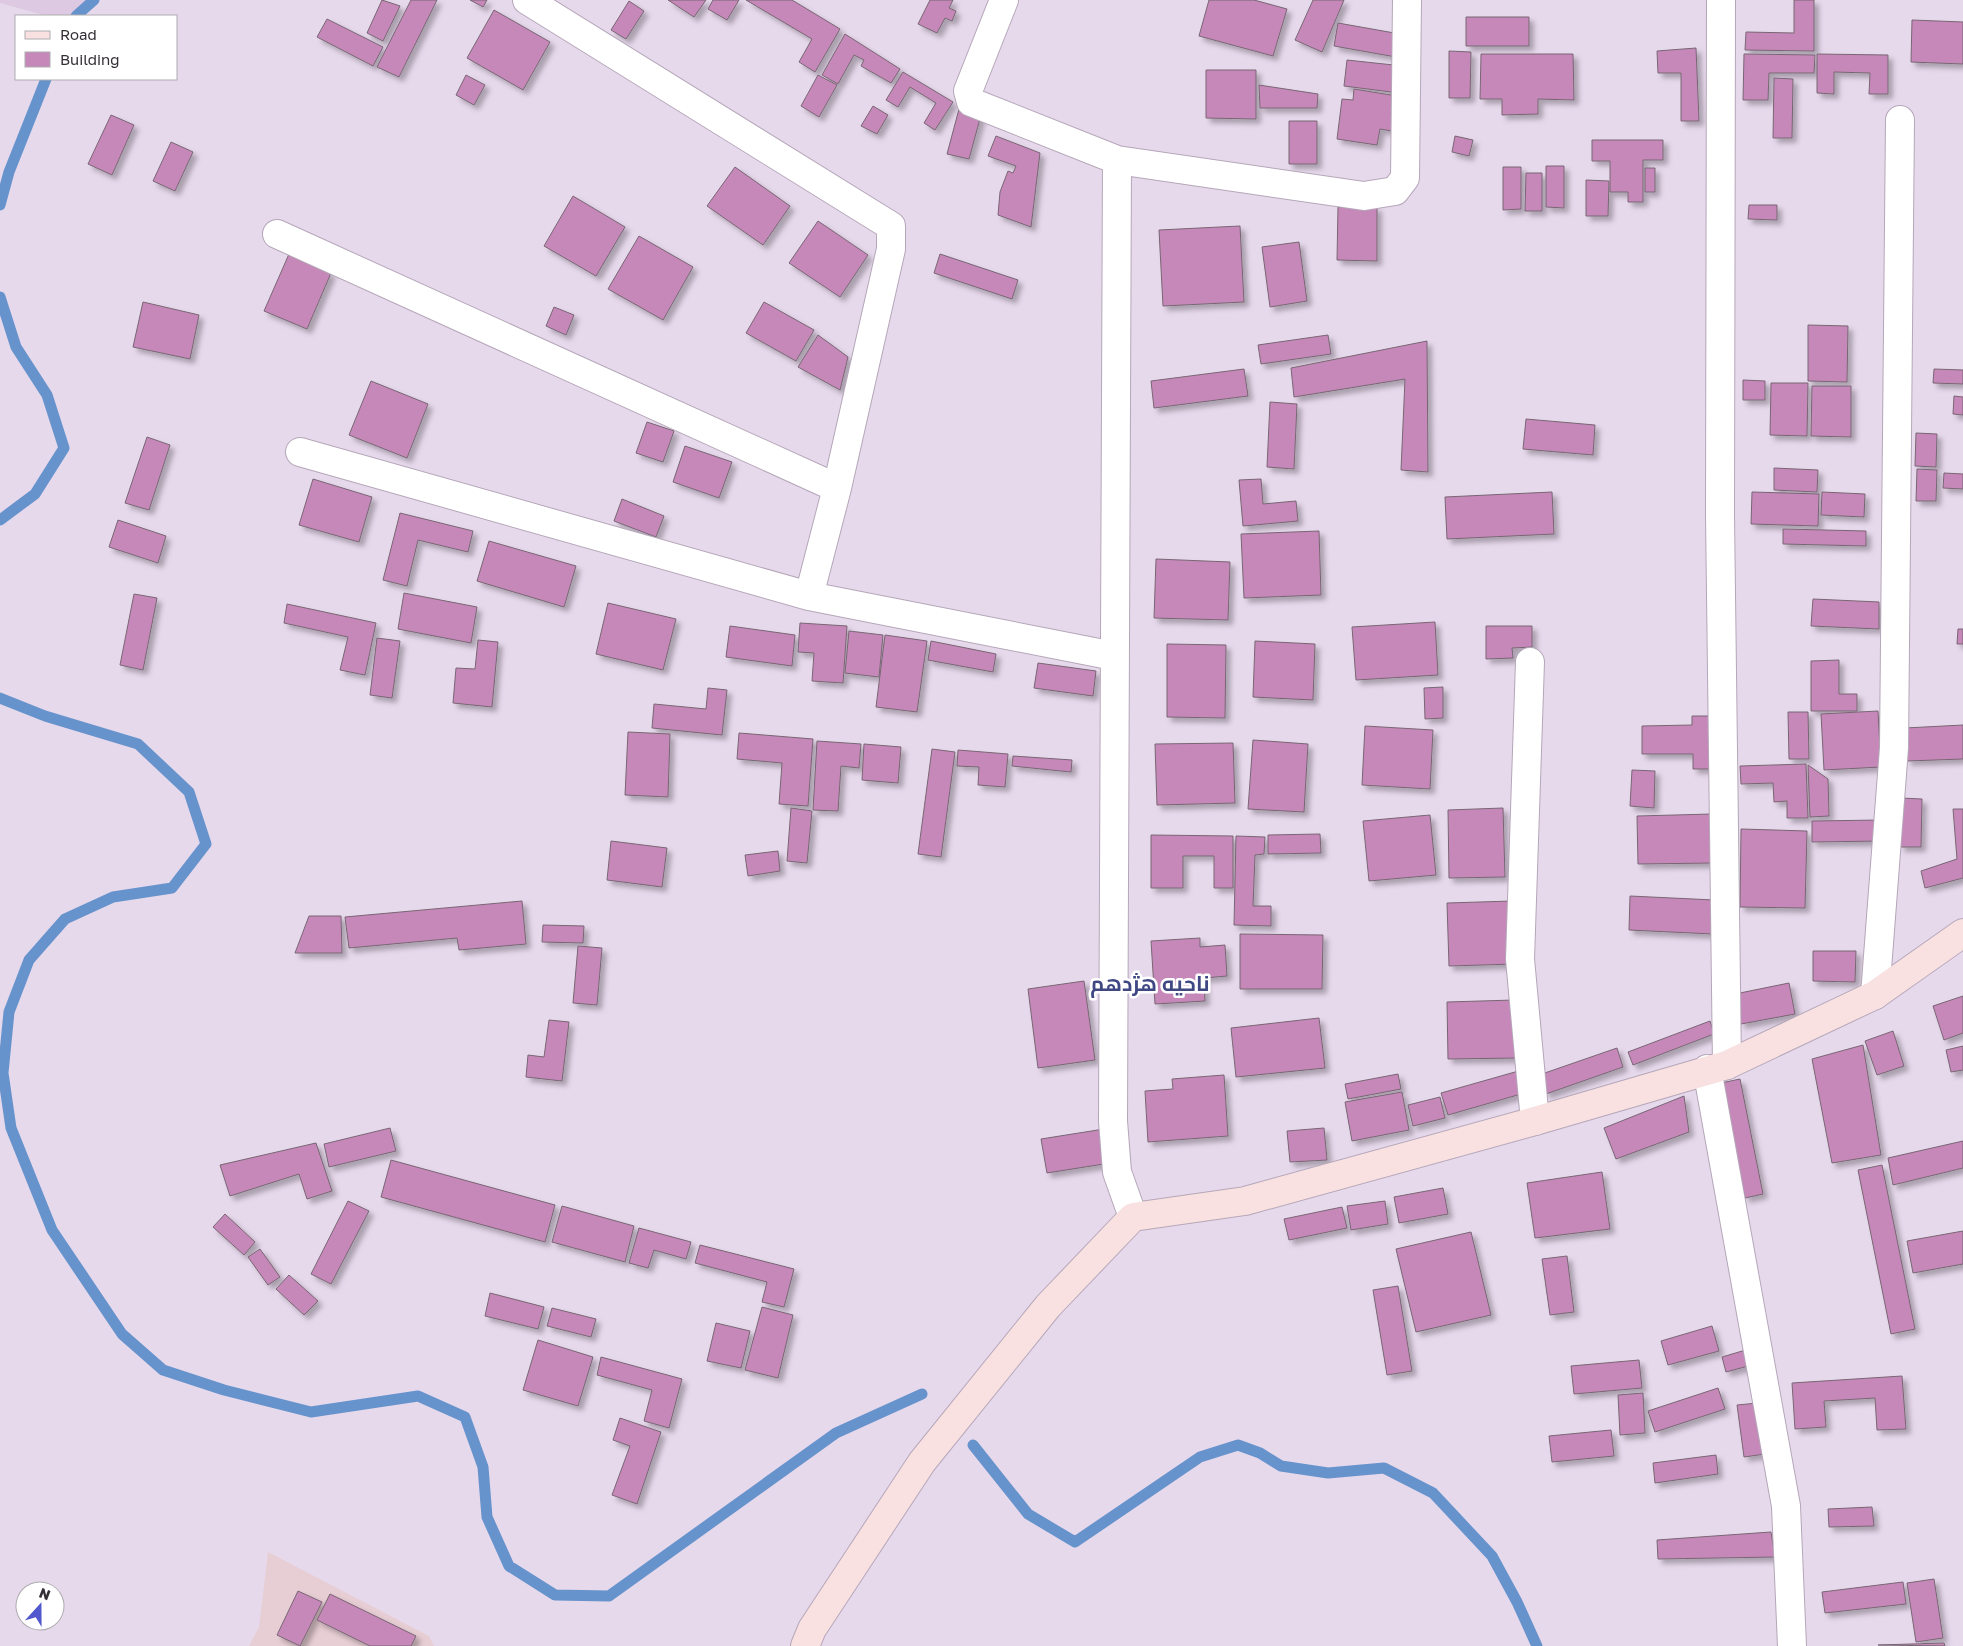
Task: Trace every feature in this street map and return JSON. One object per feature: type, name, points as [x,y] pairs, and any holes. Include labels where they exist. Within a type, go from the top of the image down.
[{"type":"street","points":[[527,0],[892,226],[891,249],[837,488],[809,596]]},
{"type":"street","points":[[1004,0],[968,91],[971,102],[1117,160],[1364,196],[1394,191],[1405,178],[1407,0]]},
{"type":"street","points":[[1721,0],[1717,1067],[1786,1506],[1792,1646]]},
{"type":"street","points":[[1874,995],[1894,748],[1900,120]]},
{"type":"street","points":[[1117,160],[1113,1121],[1118,1172],[1133,1217]]},
{"type":"street","points":[[277,234],[837,488]]},
{"type":"street","points":[[300,452],[809,596],[1114,656]]},
{"type":"street","points":[[1530,662],[1520,959],[1535,1121]]},
{"type":"street","points":[[805,1646],[812,1629],[922,1462],[1048,1306],[1133,1217],[1245,1201],[1535,1121],[1717,1067],[1874,995],[1963,933]]},
{"type":"shaded area","points":[[0,0],[94,0],[77,15],[43,15],[0,3]]},
{"type":"shaded area","points":[[268,1552],[429,1636],[434,1646],[249,1646],[259,1627]]},
{"type":"building","points":[[382,0],[400,6],[383,41],[367,33]]},
{"type":"building","points":[[411,0],[437,0],[399,77],[377,67]]},
{"type":"building","points":[[470,0],[487,0],[483,7]]},
{"type":"building","points":[[668,0],[706,0],[694,17]]},
{"type":"building","points":[[713,0],[739,0],[727,20],[708,9]]},
{"type":"building","points":[[746,0],[792,0],[840,29],[815,72],[799,62],[812,39]]},
{"type":"building","points":[[930,0],[953,0],[949,8],[956,11],[952,21],[945,18],[937,33],[918,24]]},
{"type":"building","points":[[1209,0],[1254,0],[1287,9],[1273,56],[1199,36]]},
{"type":"building","points":[[1313,0],[1344,0],[1322,52],[1295,40]]},
{"type":"building","points":[[1794,0],[1814,0],[1814,51],[1745,50],[1746,32],[1794,33]]},
{"type":"building","points":[[629,1],[644,11],[626,39],[611,30]]},
{"type":"building","points":[[494,10],[550,42],[523,90],[467,58]]},
{"type":"building","points":[[1466,17],[1529,17],[1529,46],[1466,46]]},
{"type":"building","points":[[327,19],[383,47],[373,66],[317,37]]},
{"type":"building","points":[[1912,20],[1963,22],[1963,64],[1911,62]]},
{"type":"building","points":[[1338,23],[1400,34],[1396,57],[1334,46]]},
{"type":"building","points":[[845,34],[900,69],[891,83],[861,66],[864,60],[854,55],[838,84],[822,75]]},
{"type":"building","points":[[1696,48],[1699,121],[1681,121],[1681,73],[1658,73],[1657,51]]},
{"type":"building","points":[[1449,51],[1471,52],[1470,98],[1449,98]]},
{"type":"building","points":[[1481,54],[1573,54],[1574,100],[1538,99],[1538,114],[1502,115],[1502,99],[1480,99]]},
{"type":"building","points":[[1744,54],[1815,55],[1814,73],[1769,73],[1768,100],[1743,100]]},
{"type":"building","points":[[1817,54],[1888,55],[1888,94],[1869,94],[1870,73],[1834,72],[1834,94],[1817,93]]},
{"type":"building","points":[[1347,60],[1403,66],[1399,93],[1344,86]]},
{"type":"building","points":[[1206,70],[1256,70],[1256,119],[1206,118]]},
{"type":"building","points":[[903,72],[953,102],[935,130],[924,123],[936,103],[910,87],[898,107],[886,100]]},
{"type":"building","points":[[466,75],[485,85],[474,105],[456,95]]},
{"type":"building","points":[[818,75],[837,85],[819,117],[801,106]]},
{"type":"building","points":[[1774,78],[1793,79],[1792,138],[1773,138]]},
{"type":"building","points":[[1259,85],[1318,94],[1317,108],[1260,108]]},
{"type":"building","points":[[1354,89],[1403,97],[1398,132],[1380,129],[1377,145],[1337,139],[1342,99],[1353,100]]},
{"type":"building","points":[[873,106],[888,115],[877,134],[861,126]]},
{"type":"building","points":[[959,109],[981,115],[969,159],[947,154]]},
{"type":"building","points":[[111,115],[134,125],[112,175],[88,164]]},
{"type":"building","points":[[1289,121],[1317,121],[1317,164],[1289,164]]},
{"type":"building","points":[[996,136],[1040,153],[1031,227],[998,215],[1000,192],[1008,171],[1013,173],[1016,166],[988,156]]},
{"type":"building","points":[[1455,136],[1473,140],[1469,156],[1452,152]]},
{"type":"building","points":[[1592,140],[1663,140],[1663,160],[1643,160],[1643,202],[1628,202],[1628,192],[1610,192],[1610,161],[1592,161]]},
{"type":"building","points":[[171,142],[193,152],[175,191],[153,181]]},
{"type":"building","points":[[1546,166],[1564,166],[1564,208],[1546,207]]},
{"type":"building","points":[[735,167],[790,206],[763,245],[707,206]]},
{"type":"building","points":[[1503,167],[1521,167],[1521,209],[1503,210]]},
{"type":"building","points":[[1645,168],[1655,168],[1655,192],[1645,192]]},
{"type":"building","points":[[1526,173],[1542,173],[1542,211],[1525,211]]},
{"type":"building","points":[[1586,180],[1609,181],[1608,216],[1586,216]]},
{"type":"building","points":[[573,196],[625,227],[596,276],[544,246]]},
{"type":"building","points":[[1749,205],[1777,205],[1777,220],[1748,219]]},
{"type":"building","points":[[1338,207],[1377,207],[1377,261],[1337,260]]},
{"type":"building","points":[[818,221],[868,255],[840,297],[789,263]]},
{"type":"building","points":[[1240,226],[1244,302],[1163,306],[1159,230]]},
{"type":"building","points":[[639,236],[693,267],[663,320],[608,289]]},
{"type":"building","points":[[1299,242],[1307,301],[1270,307],[1262,247]]},
{"type":"building","points":[[289,254],[331,273],[307,329],[264,311]]},
{"type":"building","points":[[940,254],[1018,280],[1012,299],[934,273]]},
{"type":"building","points":[[143,302],[199,315],[190,359],[133,347]]},
{"type":"building","points":[[764,302],[814,330],[796,361],[746,333]]},
{"type":"building","points":[[554,307],[574,315],[566,335],[546,326]]},
{"type":"building","points":[[1808,325],[1848,326],[1847,382],[1808,381]]},
{"type":"building","points":[[818,335],[848,357],[840,390],[798,367]]},
{"type":"building","points":[[1328,335],[1331,354],[1261,364],[1258,345]]},
{"type":"building","points":[[1427,341],[1428,472],[1401,470],[1405,379],[1294,397],[1291,368]]},
{"type":"building","points":[[1244,369],[1248,396],[1154,408],[1151,381]]},
{"type":"building","points":[[1934,369],[1963,370],[1963,384],[1933,383]]},
{"type":"building","points":[[1743,380],[1765,381],[1765,400],[1743,400]]},
{"type":"building","points":[[371,381],[428,404],[407,458],[349,435]]},
{"type":"building","points":[[1771,383],[1808,383],[1807,436],[1770,435]]},
{"type":"building","points":[[1812,386],[1851,386],[1851,437],[1811,436]]},
{"type":"building","points":[[1954,396],[1963,397],[1963,415],[1953,414]]},
{"type":"building","points":[[1270,402],[1297,404],[1294,469],[1267,467]]},
{"type":"building","points":[[1526,419],[1595,425],[1593,455],[1523,449]]},
{"type":"building","points":[[647,422],[674,431],[663,462],[636,453]]},
{"type":"building","points":[[1916,433],[1937,434],[1936,467],[1915,466]]},
{"type":"building","points":[[147,437],[170,445],[149,510],[125,503]]},
{"type":"building","points":[[685,446],[732,462],[719,498],[673,482]]},
{"type":"building","points":[[1774,468],[1818,470],[1817,492],[1774,490]]},
{"type":"building","points":[[1917,469],[1937,470],[1936,501],[1916,501]]},
{"type":"building","points":[[1944,473],[1963,474],[1963,489],[1943,488]]},
{"type":"building","points":[[313,479],[372,497],[359,542],[299,525]]},
{"type":"building","points":[[1261,479],[1263,504],[1296,501],[1298,521],[1243,526],[1239,480]]},
{"type":"building","points":[[1552,492],[1554,534],[1447,539],[1445,497]]},
{"type":"building","points":[[1752,492],[1819,494],[1818,526],[1751,524]]},
{"type":"building","points":[[1822,492],[1865,494],[1864,517],[1821,515]]},
{"type":"building","points":[[622,499],[664,516],[656,537],[614,521]]},
{"type":"building","points":[[400,513],[473,531],[468,552],[418,540],[407,586],[383,580]]},
{"type":"building","points":[[118,520],[166,536],[158,563],[109,547]]},
{"type":"building","points":[[1783,529],[1866,531],[1866,546],[1783,544]]},
{"type":"building","points":[[1319,531],[1321,595],[1244,598],[1241,534]]},
{"type":"building","points":[[489,541],[576,566],[564,607],[477,581]]},
{"type":"building","points":[[1156,559],[1230,562],[1228,620],[1154,618]]},
{"type":"building","points":[[404,593],[477,607],[471,643],[398,629]]},
{"type":"building","points":[[134,594],[157,598],[143,670],[120,665]]},
{"type":"building","points":[[1813,599],[1879,602],[1879,629],[1811,626]]},
{"type":"building","points":[[608,603],[676,619],[663,670],[596,654]]},
{"type":"building","points":[[287,604],[376,623],[365,675],[340,670],[348,637],[284,623]]},
{"type":"building","points":[[1435,622],[1438,675],[1356,680],[1352,627]]},
{"type":"building","points":[[800,623],[847,626],[843,683],[812,681],[814,653],[798,652]]},
{"type":"building","points":[[730,626],[795,635],[792,666],[726,657]]},
{"type":"building","points":[[1486,626],[1532,626],[1532,647],[1512,648],[1513,658],[1486,659]]},
{"type":"building","points":[[1958,629],[1963,629],[1963,644],[1957,644]]},
{"type":"building","points":[[849,631],[883,635],[879,677],[845,673]]},
{"type":"building","points":[[885,635],[927,641],[917,712],[876,707]]},
{"type":"building","points":[[377,638],[400,641],[392,698],[370,695]]},
{"type":"building","points":[[478,640],[498,642],[492,707],[453,703],[456,668],[475,669]]},
{"type":"building","points":[[931,641],[996,654],[993,672],[928,660]]},
{"type":"building","points":[[1255,641],[1315,644],[1313,700],[1253,697]]},
{"type":"building","points":[[1167,644],[1226,645],[1225,718],[1167,717]]},
{"type":"building","points":[[1839,660],[1839,694],[1857,694],[1857,711],[1811,711],[1811,661]]},
{"type":"building","points":[[1038,663],[1096,671],[1093,696],[1034,688]]},
{"type":"building","points":[[1443,687],[1443,718],[1425,719],[1424,688]]},
{"type":"building","points":[[708,688],[727,690],[722,735],[652,728],[654,704],[706,709]]},
{"type":"building","points":[[1878,711],[1881,767],[1824,770],[1821,714]]},
{"type":"building","points":[[1788,712],[1808,712],[1809,759],[1789,759]]},
{"type":"building","points":[[1692,716],[1716,716],[1716,769],[1693,769],[1693,754],[1642,754],[1642,726],[1692,725]]},
{"type":"building","points":[[1963,725],[1963,759],[1907,761],[1905,728]]},
{"type":"building","points":[[1365,726],[1433,730],[1430,789],[1362,785]]},
{"type":"building","points":[[628,732],[670,734],[668,797],[625,795]]},
{"type":"building","points":[[739,733],[813,739],[808,806],[779,804],[782,763],[737,759]]},
{"type":"building","points":[[1253,740],[1308,744],[1304,812],[1248,809]]},
{"type":"building","points":[[817,741],[861,744],[859,768],[841,766],[838,811],[813,810]]},
{"type":"building","points":[[1233,743],[1235,803],[1157,805],[1155,744]]},
{"type":"building","points":[[864,744],[901,747],[898,783],[862,780]]},
{"type":"building","points":[[932,749],[955,752],[941,857],[918,854]]},
{"type":"building","points":[[958,750],[1008,754],[1005,787],[978,785],[979,767],[957,766]]},
{"type":"building","points":[[1013,756],[1072,760],[1071,772],[1012,766]]},
{"type":"building","points":[[1806,764],[1808,818],[1787,818],[1787,801],[1774,802],[1773,783],[1741,784],[1740,766]]},
{"type":"building","points":[[1808,765],[1828,779],[1829,816],[1810,817]]},
{"type":"building","points":[[1632,770],[1655,771],[1654,808],[1630,806]]},
{"type":"building","points":[[1901,798],[1922,799],[1921,847],[1900,847]]},
{"type":"building","points":[[791,808],[812,811],[807,863],[787,861]]},
{"type":"building","points":[[1503,808],[1505,877],[1449,878],[1448,810]]},
{"type":"building","points":[[1953,809],[1963,809],[1963,878],[1925,888],[1921,871],[1957,859]]},
{"type":"building","points":[[1712,814],[1713,863],[1638,864],[1637,816]]},
{"type":"building","points":[[1430,815],[1436,875],[1369,881],[1363,821]]},
{"type":"building","points":[[1882,820],[1882,841],[1812,842],[1812,821]]},
{"type":"building","points":[[1741,829],[1807,831],[1805,908],[1740,907]]},
{"type":"building","points":[[1320,834],[1321,853],[1268,854],[1268,835]]},
{"type":"building","points":[[1151,835],[1233,836],[1233,888],[1214,888],[1214,856],[1183,856],[1183,888],[1151,888]]},
{"type":"building","points":[[1236,836],[1265,837],[1264,854],[1255,855],[1253,906],[1271,906],[1271,926],[1234,925]]},
{"type":"building","points":[[611,841],[667,848],[662,887],[607,880]]},
{"type":"building","points":[[778,851],[780,871],[748,876],[745,855]]},
{"type":"building","points":[[1630,896],[1714,900],[1713,934],[1629,930]]},
{"type":"building","points":[[522,901],[526,944],[459,950],[457,938],[349,948],[345,917]]},
{"type":"building","points":[[1512,901],[1514,964],[1449,966],[1447,903]]},
{"type":"building","points":[[309,916],[341,916],[342,953],[295,953]]},
{"type":"building","points":[[543,925],[584,926],[583,943],[542,942]]},
{"type":"building","points":[[1240,934],[1323,935],[1322,989],[1240,989]]},
{"type":"building","points":[[1200,938],[1200,947],[1225,945],[1227,976],[1204,978],[1205,1001],[1155,1004],[1151,941]]},
{"type":"building","points":[[578,946],[602,948],[597,1005],[573,1003]]},
{"type":"building","points":[[1813,951],[1856,951],[1855,982],[1813,981]]},
{"type":"building","points":[[1084,981],[1095,1060],[1038,1068],[1028,989]]},
{"type":"building","points":[[1789,983],[1795,1014],[1741,1024],[1735,994]]},
{"type":"building","points":[[1963,996],[1963,1033],[1944,1040],[1933,1006]]},
{"type":"building","points":[[1514,1000],[1516,1058],[1448,1059],[1447,1002]]},
{"type":"building","points":[[1319,1018],[1325,1068],[1236,1077],[1231,1028]]},
{"type":"building","points":[[549,1020],[569,1022],[562,1081],[526,1077],[528,1055],[544,1057]]},
{"type":"building","points":[[1710,1021],[1714,1034],[1633,1065],[1628,1052]]},
{"type":"building","points":[[1893,1031],[1904,1066],[1877,1075],[1865,1041]]},
{"type":"building","points":[[1863,1045],[1881,1155],[1832,1163],[1812,1059]]},
{"type":"building","points":[[1963,1046],[1963,1070],[1951,1072],[1946,1050]]},
{"type":"building","points":[[1617,1048],[1623,1067],[1546,1094],[1539,1075]]},
{"type":"building","points":[[1522,1070],[1528,1092],[1448,1115],[1441,1093]]},
{"type":"building","points":[[1398,1074],[1401,1089],[1348,1099],[1345,1084]]},
{"type":"building","points":[[1224,1075],[1228,1136],[1148,1142],[1145,1091],[1173,1089],[1172,1079]]},
{"type":"building","points":[[1740,1079],[1763,1194],[1745,1198],[1721,1083]]},
{"type":"building","points":[[1402,1092],[1409,1130],[1352,1141],[1345,1102]]},
{"type":"building","points":[[1684,1096],[1689,1132],[1616,1159],[1604,1128]]},
{"type":"building","points":[[1440,1097],[1445,1118],[1413,1126],[1408,1105]]},
{"type":"building","points":[[390,1128],[396,1151],[329,1167],[324,1144]]},
{"type":"building","points":[[1324,1128],[1327,1160],[1290,1162],[1287,1131]]},
{"type":"building","points":[[1104,1129],[1110,1163],[1047,1173],[1041,1139]]},
{"type":"building","points":[[1963,1141],[1963,1168],[1893,1185],[1888,1158]]},
{"type":"building","points":[[316,1143],[332,1191],[307,1199],[299,1174],[230,1196],[220,1165]]},
{"type":"building","points":[[391,1160],[555,1205],[545,1242],[381,1197]]},
{"type":"building","points":[[1882,1165],[1915,1329],[1891,1334],[1858,1170]]},
{"type":"building","points":[[1602,1172],[1610,1229],[1535,1238],[1527,1183]]},
{"type":"building","points":[[1443,1188],[1448,1214],[1399,1223],[1394,1197]]},
{"type":"building","points":[[348,1201],[369,1211],[331,1284],[311,1274]]},
{"type":"building","points":[[1385,1201],[1388,1224],[1351,1230],[1347,1206]]},
{"type":"building","points":[[562,1206],[634,1226],[625,1262],[552,1242]]},
{"type":"building","points":[[1342,1207],[1347,1228],[1289,1240],[1284,1219]]},
{"type":"building","points":[[225,1214],[255,1242],[244,1255],[213,1227]]},
{"type":"building","points":[[639,1228],[691,1242],[686,1259],[654,1250],[648,1268],[629,1263]]},
{"type":"building","points":[[1963,1231],[1963,1264],[1913,1273],[1907,1241]]},
{"type":"building","points":[[1471,1232],[1491,1315],[1416,1332],[1396,1249]]},
{"type":"building","points":[[700,1245],[794,1269],[784,1307],[762,1302],[767,1282],[695,1263]]},
{"type":"building","points":[[260,1249],[280,1277],[268,1285],[248,1257]]},
{"type":"building","points":[[1567,1256],[1574,1312],[1550,1315],[1542,1259]]},
{"type":"building","points":[[289,1275],[318,1301],[304,1315],[276,1289]]},
{"type":"building","points":[[1398,1286],[1412,1371],[1387,1375],[1373,1290]]},
{"type":"building","points":[[490,1293],[544,1307],[538,1329],[485,1316]]},
{"type":"building","points":[[762,1307],[793,1315],[778,1378],[745,1370]]},
{"type":"building","points":[[552,1308],[596,1319],[591,1337],[547,1326]]},
{"type":"building","points":[[716,1323],[750,1331],[741,1368],[707,1361]]},
{"type":"building","points":[[1712,1326],[1719,1351],[1668,1365],[1661,1341]]},
{"type":"building","points":[[538,1340],[593,1357],[578,1406],[523,1390]]},
{"type":"building","points":[[1749,1349],[1752,1365],[1726,1372],[1722,1357]]},
{"type":"building","points":[[601,1357],[682,1379],[669,1428],[644,1421],[652,1390],[597,1375]]},
{"type":"building","points":[[1639,1360],[1642,1388],[1574,1394],[1571,1366]]},
{"type":"building","points":[[1902,1376],[1906,1429],[1877,1430],[1875,1398],[1824,1401],[1826,1427],[1795,1429],[1792,1383]]},
{"type":"building","points":[[1718,1388],[1725,1409],[1655,1432],[1648,1411]]},
{"type":"building","points":[[1643,1393],[1645,1433],[1620,1435],[1618,1395]]},
{"type":"building","points":[[1758,1403],[1765,1454],[1744,1457],[1737,1405]]},
{"type":"building","points":[[620,1418],[661,1432],[637,1504],[612,1495],[630,1446],[613,1440]]},
{"type":"building","points":[[1611,1430],[1614,1456],[1552,1462],[1549,1436]]},
{"type":"building","points":[[1716,1455],[1718,1474],[1655,1483],[1653,1463]]},
{"type":"building","points":[[1872,1507],[1874,1526],[1829,1527],[1828,1509]]},
{"type":"building","points":[[1771,1532],[1775,1557],[1658,1559],[1657,1540]]},
{"type":"building","points":[[1934,1579],[1943,1638],[1916,1642],[1907,1583]]},
{"type":"building","points":[[1903,1582],[1906,1604],[1825,1613],[1822,1592]]},
{"type":"building","points":[[298,1591],[322,1602],[300,1646],[277,1635]]},
{"type":"building","points":[[330,1594],[416,1636],[411,1646],[370,1646],[317,1620]]},
{"type":"building","points":[[1944,1643],[1945,1646],[1878,1645]]},
{"type":"waterway","points":[[77,15],[94,0]]},
{"type":"waterway","points":[[0,205],[9,172],[46,80]]},
{"type":"waterway","points":[[0,297],[16,347],[47,395],[64,448],[35,494],[0,520]]},
{"type":"waterway","points":[[0,698],[45,716],[138,744],[189,792],[206,844],[172,888],[113,897],[65,919],[29,960],[9,1012],[3,1073],[11,1128],[52,1230],[122,1334],[163,1370],[224,1390],[311,1412],[418,1396],[465,1417],[483,1467],[487,1517],[509,1566],[555,1595],[609,1596],[836,1433],[922,1394]]},
{"type":"waterway","points":[[973,1445],[1028,1514],[1075,1542],[1200,1457],[1238,1445],[1260,1453],[1281,1466],[1328,1473],[1384,1468],[1433,1493],[1492,1556],[1517,1602],[1537,1646]]},
{"type":"district","name":"ناحیه هژدهم","points":[[1150,983]]}]
